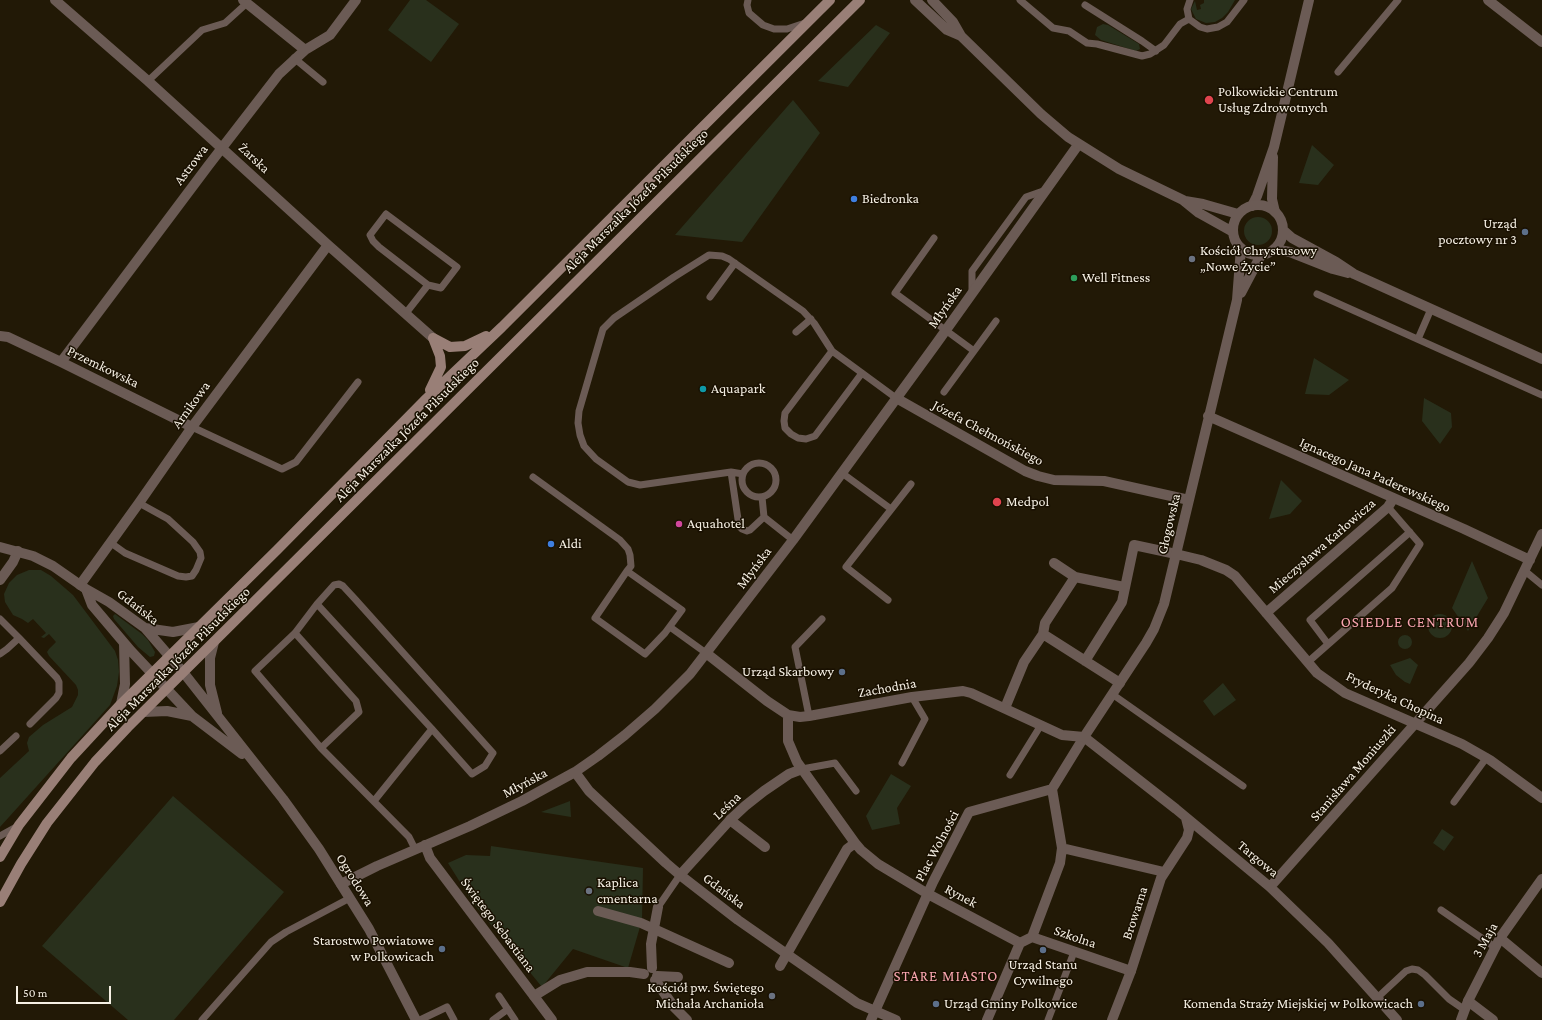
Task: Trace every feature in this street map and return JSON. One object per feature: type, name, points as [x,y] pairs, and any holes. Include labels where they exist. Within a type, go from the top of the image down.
[{"type":"main road","name":"Aleja Marszałka Józefa Piłsudskiego","points":[[0,857],[20,825],[71,758],[121,704],[424,401],[502,327],[830,0]]},
{"type":"main road","name":"Aleja Marszałka Józefa Piłsudskiego","points":[[0,902],[21,864],[47,824],[95,762],[183,672],[860,0]]},
{"type":"main road","points":[[433,338],[450,347],[465,346],[502,327]]},
{"type":"main road","points":[[424,401],[437,379],[441,367],[440,356],[433,338]]},
{"type":"street","name":"Żarska","points":[[55,0],[222,147],[328,245],[433,338]]},
{"type":"street","name":"Astrowa","points":[[61,362],[222,147],[279,74],[294,58],[330,35],[356,0]]},
{"type":"street","points":[[915,0],[941,26],[951,33],[961,36]]},
{"type":"street","points":[[932,0],[956,26],[961,36],[1052,124],[1078,144],[1119,170],[1183,200],[1238,214]]},
{"type":"street","points":[[1252,206],[1274,147],[1309,0]]},
{"type":"street","points":[[1488,0],[1542,42]]},
{"type":"street","points":[[245,1],[305,50]]},
{"type":"street","name":"Młyńska","points":[[341,884],[414,849],[470,826],[522,802],[575,772],[625,735],[655,709],[690,674],[793,540],[946,331],[1078,144]]},
{"type":"street","points":[[1274,147],[1272,195],[1275,212],[1280,219],[1283,230],[1280,242],[1269,253],[1261,255],[1250,254],[1241,248],[1234,239],[1233,232],[1234,222],[1238,214],[1252,206],[1264,206],[1275,212]]},
{"type":"street","points":[[1183,200],[1199,213],[1233,232]]},
{"type":"street","points":[[1283,230],[1292,238],[1336,262],[1354,274],[1542,359]]},
{"type":"street","name":"Arnikowa","points":[[83,587],[111,543],[192,427],[328,245]]},
{"type":"street","name":"Głogowska","points":[[1084,737],[1154,629],[1164,604],[1237,300],[1241,248]]},
{"type":"street","points":[[1274,249],[1290,252],[1333,269],[1354,274]]},
{"type":"street","name":"Głogowska","points":[[1237,300],[1261,255]]},
{"type":"street","name":"Przemkowska","points":[[0,336],[8,337],[61,362],[192,427]]},
{"type":"street","name":"Józefa Chełmońskiego","points":[[896,398],[1025,471],[1038,476],[1054,480],[1104,481],[1189,500]]},
{"type":"street","name":"Ignacego Jana Paderewskiego","points":[[1208,416],[1391,503],[1464,529],[1530,560]]},
{"type":"street","name":"Mieczysława Karłowicza","points":[[1266,613],[1391,503]]},
{"type":"street","name":"Stanisława Moniuszki","points":[[1270,887],[1469,663],[1488,638],[1506,610],[1542,534]]},
{"type":"street","name":"Fryderyka Chopina","points":[[1124,587],[1134,545],[1201,560],[1226,570],[1235,576],[1317,673],[1345,692],[1364,702],[1446,736],[1487,757],[1542,798]]},
{"type":"street","name":"Gdańska","points":[[0,547],[33,556],[53,566],[83,587],[109,602],[145,628],[183,672]]},
{"type":"street","points":[[0,580],[13,562],[18,551]]},
{"type":"street","points":[[1054,562],[1075,577],[1124,587],[1122,602],[1085,661]]},
{"type":"street","points":[[1005,708],[1024,662],[1043,634],[1045,623],[1075,577]]},
{"type":"street","name":"Gdańska","points":[[83,587],[92,605],[152,674]]},
{"type":"street","points":[[145,628],[173,632],[199,627]]},
{"type":"street","points":[[1043,634],[1120,683]]},
{"type":"street","points":[[214,642],[210,658],[210,685],[218,717]]},
{"type":"street","points":[[121,704],[125,684],[124,643]]},
{"type":"street","name":"Zachodnia","points":[[706,653],[767,701],[788,714],[800,717],[912,697],[963,691],[1005,708],[1062,735],[1084,737]]},
{"type":"street","name":"Ogrodowa","points":[[183,672],[283,799],[341,884],[390,966],[416,1020]]},
{"type":"street","name":"Ogrodowa","points":[[152,674],[192,716],[218,734],[256,765]]},
{"type":"street","points":[[144,712],[167,711],[192,716]]},
{"type":"street","points":[[788,714],[788,741],[797,762],[855,843],[878,864],[928,894]]},
{"type":"street","points":[[987,1020],[1020,944],[1032,937],[1060,863],[1062,848],[1052,789],[1084,737]]},
{"type":"street","name":"Targowa","points":[[1084,737],[1270,887],[1328,943],[1397,1020]]},
{"type":"street","name":"Leśna","points":[[680,875],[730,820],[764,791],[789,774],[802,769]]},
{"type":"street","name":"Gdańska","points":[[575,772],[589,791],[680,875],[787,955],[873,1015]]},
{"type":"street","name":"Plac Wolności","points":[[928,894],[969,812],[1052,789]]},
{"type":"street","name":"Browarna","points":[[1112,1020],[1130,971],[1160,878],[1187,838],[1189,830],[1186,818]]},
{"type":"street","points":[[730,820],[765,847]]},
{"type":"street","points":[[780,966],[847,848],[855,843]]},
{"type":"street","name":"Świętego Sebastiana","points":[[425,845],[430,858],[552,1020]]},
{"type":"street","points":[[1062,848],[1164,872]]},
{"type":"street","name":"3 Maja","points":[[1461,1020],[1500,938],[1542,879]]},
{"type":"street","name":"Rynek","points":[[873,1015],[928,894],[1020,944]]},
{"type":"street","points":[[658,907],[651,944],[652,975],[674,1007],[687,1020]]},
{"type":"street","points":[[598,911],[641,923],[729,962]]},
{"type":"street","name":"Szkolna","points":[[1032,937],[1130,971]]},
{"type":"street","points":[[1500,938],[1542,973]]},
{"type":"street","points":[[534,996],[560,980],[587,972],[630,972],[678,977]]},
{"type":"street","points":[[1467,1006],[1493,1020]]},
{"type":"street","points":[[873,1015],[896,1020]]},
{"type":"lane","points":[[748,0],[747,4],[749,13],[763,26],[774,29],[787,29],[809,22]]},
{"type":"lane","points":[[1020,0],[1053,28],[1069,31],[1087,43],[1097,44],[1142,56],[1156,51],[1164,45],[1180,24],[1189,19]]},
{"type":"lane","points":[[1190,0],[1187,9],[1189,19],[1200,27],[1207,28],[1218,26],[1227,22],[1244,0]]},
{"type":"lane","points":[[1338,72],[1398,0]]},
{"type":"lane","points":[[148,81],[202,30],[225,23],[245,1]]},
{"type":"lane","points":[[1085,5],[1156,51]]},
{"type":"lane","points":[[294,58],[323,82]]},
{"type":"lane","points":[[386,214],[457,268],[441,288],[428,285],[373,241],[370,235],[386,214]]},
{"type":"lane","points":[[934,238],[895,293],[974,351]]},
{"type":"lane","points":[[743,474],[732,472],[640,485],[628,482],[596,459],[584,446],[578,423],[579,411],[600,335],[607,324],[674,277],[709,255],[722,256],[735,263],[803,311],[823,335],[832,351],[896,398]]},
{"type":"lane","points":[[710,297],[735,263]]},
{"type":"lane","points":[[406,313],[428,285]]},
{"type":"lane","points":[[1317,294],[1542,395]]},
{"type":"lane","points":[[1418,339],[1431,310]]},
{"type":"lane","points":[[796,332],[811,319]]},
{"type":"lane","points":[[944,392],[996,321]]},
{"type":"lane","points":[[832,351],[785,413],[785,428],[791,434],[798,438],[806,439],[815,436],[862,373]]},
{"type":"lane","points":[[192,427],[282,469],[296,462],[358,382]]},
{"type":"lane","points":[[760,462],[767,464],[772,468],[776,475],[774,489],[769,494],[762,497],[755,497],[749,494],[744,488],[742,481],[746,468],[752,464],[760,462]]},
{"type":"lane","points":[[732,472],[739,526],[747,531],[750,530],[764,516]]},
{"type":"lane","points":[[842,473],[891,509]]},
{"type":"lane","points":[[533,478],[620,540],[628,549],[631,566],[627,571],[595,618],[645,654],[670,627],[682,610],[627,571]]},
{"type":"lane","points":[[888,600],[846,567],[911,484]]},
{"type":"lane","points":[[762,497],[764,516],[793,540]]},
{"type":"lane","points":[[111,543],[125,553],[178,576],[192,576],[201,558],[200,552],[193,542],[168,519],[139,503]]},
{"type":"lane","points":[[1308,662],[1392,588],[1420,544],[1410,532],[1391,503]]},
{"type":"lane","points":[[1328,644],[1310,620],[1410,532]]},
{"type":"lane","points":[[1525,571],[1542,585]]},
{"type":"lane","points":[[316,604],[472,774],[485,766],[494,753],[343,586],[339,584],[334,585],[316,604],[295,633],[255,671],[321,748],[409,837],[414,849]]},
{"type":"lane","points":[[809,716],[795,647],[822,618]]},
{"type":"lane","points":[[0,619],[57,678],[60,688],[60,693],[56,698],[30,724]]},
{"type":"lane","points":[[670,627],[706,653]]},
{"type":"lane","points":[[295,633],[356,701],[358,706],[359,712],[321,748]]},
{"type":"lane","points":[[0,654],[19,638]]},
{"type":"lane","points":[[1112,694],[1243,786]]},
{"type":"lane","points":[[902,763],[925,719],[912,697]]},
{"type":"lane","points":[[1010,775],[1041,725]]},
{"type":"lane","points":[[374,802],[432,729]]},
{"type":"lane","points":[[0,751],[16,736]]},
{"type":"lane","points":[[1454,802],[1487,757]]},
{"type":"lane","points":[[802,769],[835,763],[856,791]]},
{"type":"lane","points":[[0,836],[20,825]]},
{"type":"lane","points":[[658,907],[680,875]]},
{"type":"lane","points":[[202,1020],[271,942],[286,932],[350,898]]},
{"type":"lane","points":[[1441,910],[1496,948]]},
{"type":"lane","points":[[1048,1020],[1074,952]]},
{"type":"lane","points":[[1377,998],[1406,971],[1412,969],[1418,970],[1425,975],[1449,999],[1467,1006]]},
{"type":"lane","points":[[499,996],[515,1020]]},
{"type":"lane","points":[[420,1020],[448,1007],[454,1020]]},
{"type":"lane","points":[[492,1020],[508,1009]]},
{"type":"green space","points":[[410,0],[426,0],[459,24],[431,62],[388,30]]},
{"type":"green space","points":[[1204,0],[1235,0],[1228,12],[1222,18],[1215,22],[1206,23],[1196,19],[1191,9],[1195,1],[1197,10],[1201,9],[1200,5],[1204,3]]},
{"type":"green space","points":[[1103,24],[1108,25],[1139,44],[1140,49],[1136,51],[1101,40],[1095,35],[1097,27]]},
{"type":"green space","points":[[876,25],[890,33],[848,87],[818,81]]},
{"type":"green space","points":[[793,100],[820,133],[742,242],[675,235]]},
{"type":"green space","points":[[1312,145],[1334,165],[1318,185],[1299,183]]},
{"type":"green space","points":[[1258,217],[1268,221],[1272,231],[1268,241],[1258,245],[1248,241],[1244,231],[1248,221]]},
{"type":"green space","points":[[1314,358],[1349,380],[1329,395],[1305,394]]},
{"type":"green space","points":[[1424,398],[1451,413],[1452,427],[1440,444],[1422,421]]},
{"type":"green space","points":[[1281,480],[1302,501],[1290,514],[1269,519]]},
{"type":"green space","points":[[1472,561],[1488,598],[1468,631],[1452,608]]},
{"type":"green space","points":[[29,570],[41,570],[51,576],[73,595],[115,651],[118,660],[119,672],[117,686],[110,705],[0,827],[0,778],[29,751],[27,743],[29,737],[43,725],[72,707],[78,695],[76,685],[47,652],[56,642],[49,634],[44,638],[41,637],[46,633],[33,619],[28,623],[13,615],[5,602],[4,594],[9,583],[17,575]]},
{"type":"green space","points":[[115,614],[148,640],[155,652],[154,656],[150,657],[138,647],[114,619],[113,616]]},
{"type":"green space","points":[[1440,614],[1445,615],[1451,621],[1451,631],[1445,637],[1440,638],[1435,637],[1429,631],[1428,626],[1429,621],[1435,615]]},
{"type":"green space","points":[[1402,635],[1408,635],[1412,639],[1412,645],[1408,649],[1402,649],[1398,645],[1398,639]]},
{"type":"green space","points":[[1410,658],[1418,665],[1410,684],[1396,675],[1390,665]]},
{"type":"green space","points":[[1223,683],[1236,700],[1214,716],[1203,701]]},
{"type":"green space","points":[[891,774],[911,786],[897,808],[900,824],[872,830],[866,816]]},
{"type":"green space","points":[[173,796],[284,892],[174,1020],[128,1020],[42,946]]},
{"type":"green space","points":[[570,801],[571,817],[541,812]]},
{"type":"green space","points":[[1442,829],[1454,837],[1444,851],[1433,843]]},
{"type":"green space","points":[[491,846],[643,868],[642,920],[628,968],[573,949],[542,987],[473,903],[448,863],[466,855],[490,856]]},
{"type":"place","name":"Polkowickie Centrum Usług Zdrowotnych","points":[[1209,100]]},
{"type":"place","name":"Biedronka","points":[[854,199]]},
{"type":"place","name":"Urząd pocztowy nr 3","points":[[1525,232]]},
{"type":"place","name":"Kościół Chrystusowy „Nowe Życie”","points":[[1192,259]]},
{"type":"place","name":"Well Fitness","points":[[1074,278]]},
{"type":"place","name":"Aquapark","points":[[703,389]]},
{"type":"place","name":"Medpol","points":[[997,502]]},
{"type":"place","name":"Aquahotel","points":[[679,524]]},
{"type":"place","name":"Aldi","points":[[551,544]]},
{"type":"place","name":"Urząd Skarbowy","points":[[842,672]]},
{"type":"place","name":"Kaplica cmentarna","points":[[589,891]]},
{"type":"place","name":"Starostwo Powiatowe w Polkowicach","points":[[442,949]]},
{"type":"place","name":"Urząd Stanu Cywilnego","points":[[1043,950]]},
{"type":"place","name":"Kościół pw. Świętego Michała Archanioła","points":[[772,996]]},
{"type":"place","name":"Urząd Gminy Polkowice","points":[[936,1004]]},
{"type":"place","name":"Komenda Straży Miejskiej w Polkowicach","points":[[1421,1004]]},
{"type":"district","name":"OSIEDLE CENTRUM","points":[[1410,622]]},
{"type":"district","name":"STARE MIASTO","points":[[946,976]]}]
